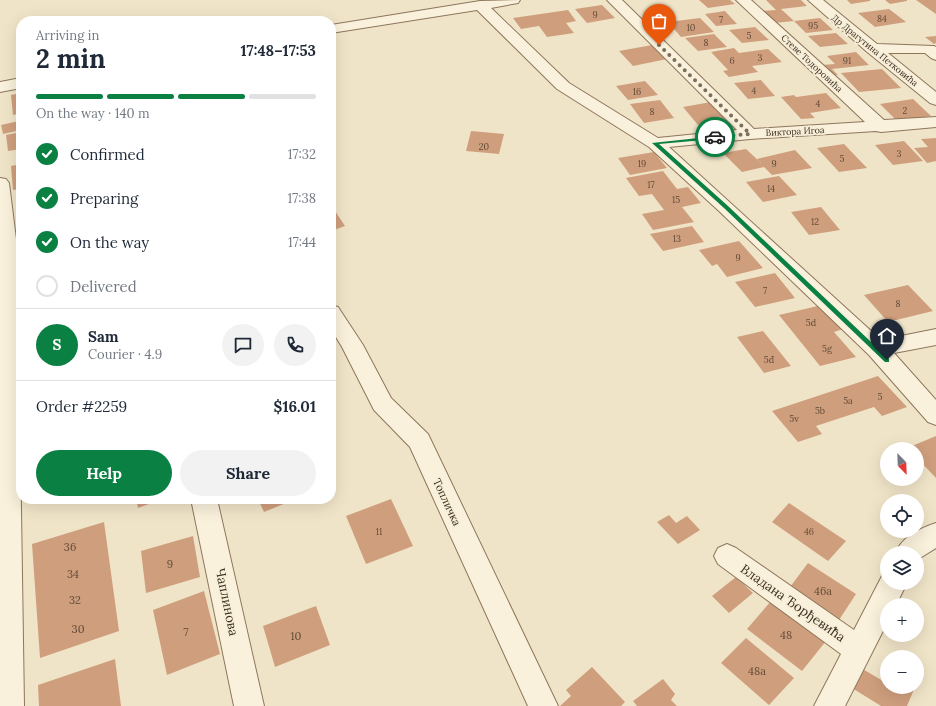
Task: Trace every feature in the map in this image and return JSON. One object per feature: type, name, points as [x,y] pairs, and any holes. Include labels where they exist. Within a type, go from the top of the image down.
[{"type":"street","points":[[336,28],[513,0]]},
{"type":"street","points":[[614,0],[750,134]]},
{"type":"street","name":"Стеве Тодоровића","points":[[743,0],[881,127]]},
{"type":"street","name":"Др Драгутина Петковића","points":[[815,0],[871,48],[936,100]]},
{"type":"street","points":[[480,5],[563,86],[654,143],[726,207],[877,349],[936,416]]},
{"type":"street","points":[[871,48],[929,49],[936,55]]},
{"type":"street","points":[[0,87],[16,84]]},
{"type":"street","name":"Виктора Игоа","points":[[654,143],[750,134],[881,127],[936,122]]},
{"type":"street","points":[[0,183],[14,245],[4,505],[9,706]]},
{"type":"street","name":"Топличка","points":[[336,320],[352,345],[382,404],[418,441],[543,706]]},
{"type":"street","points":[[877,349],[936,337]]},
{"type":"street","name":"Чаплинова","points":[[205,504],[249,706]]},
{"type":"street","points":[[916,546],[936,534]]},
{"type":"street","name":"Владана Ђорђевића","points":[[727,556],[858,650]]},
{"type":"street","points":[[829,706],[889,590]]},
{"type":"building","points":[[699,0],[730,0],[735,4],[708,8]]},
{"type":"building","points":[[766,0],[801,0],[807,6],[781,9],[794,21],[774,23],[762,11],[776,10]]},
{"type":"building","points":[[847,0],[870,0],[870,1],[851,4]]},
{"type":"building","points":[[885,0],[907,0],[907,1],[890,4]]},
{"type":"building","points":[[916,0],[936,0],[936,14]]},
{"type":"building","points":[[602,5],[615,18],[587,23],[575,9]]},
{"type":"building","points":[[889,9],[906,22],[875,27],[858,13]]},
{"type":"building","points":[[568,10],[576,21],[566,23],[574,33],[547,37],[539,26],[521,29],[513,18]]},
{"type":"building","points":[[725,11],[737,24],[716,26],[705,14]]},
{"type":"building","points":[[700,18],[714,32],[681,37],[668,22]]},
{"type":"building","points":[[820,18],[833,30],[806,33],[794,21]]},
{"type":"building","points":[[755,27],[769,40],[742,43],[729,30]]},
{"type":"building","points":[[836,33],[848,44],[820,47],[808,36]]},
{"type":"building","points":[[714,34],[727,47],[698,51],[685,38]]},
{"type":"building","points":[[936,36],[936,43],[934,44],[925,37]]},
{"type":"building","points":[[652,45],[667,59],[633,66],[619,51]]},
{"type":"building","points":[[734,48],[739,53],[768,49],[782,62],[752,66],[758,72],[729,77],[723,71],[728,70],[711,52]]},
{"type":"building","points":[[856,52],[869,65],[832,69],[838,75],[831,76],[821,65],[835,64],[827,56]]},
{"type":"building","points":[[882,69],[901,88],[859,92],[841,73]]},
{"type":"building","points":[[761,80],[775,96],[748,99],[734,83]]},
{"type":"building","points":[[645,81],[658,95],[628,100],[616,86]]},
{"type":"building","points":[[826,93],[841,108],[810,113],[815,118],[801,119],[781,97],[794,95],[796,97]]},
{"type":"building","points":[[16,94],[16,114],[13,115],[11,95]]},
{"type":"building","points":[[913,99],[931,116],[897,121],[880,104]]},
{"type":"building","points":[[660,100],[674,118],[644,123],[630,104]]},
{"type":"building","points":[[711,102],[726,121],[698,125],[683,107]]},
{"type":"building","points":[[16,122],[16,131],[3,134],[1,125]]},
{"type":"building","points":[[471,131],[504,134],[499,154],[466,151]]},
{"type":"building","points":[[16,133],[16,150],[8,151],[6,135]]},
{"type":"building","points":[[936,138],[936,161],[927,163],[914,148],[928,147],[921,139]]},
{"type":"building","points":[[904,141],[923,161],[893,165],[875,145]]},
{"type":"building","points":[[844,144],[867,168],[839,172],[817,148]]},
{"type":"building","points":[[746,149],[761,163],[757,159],[795,150],[812,168],[772,175],[764,167],[742,172],[723,153]]},
{"type":"building","points":[[654,152],[667,168],[630,175],[618,158]]},
{"type":"building","points":[[16,165],[16,190],[13,190],[11,166]]},
{"type":"building","points":[[663,171],[677,189],[688,187],[701,203],[682,207],[694,222],[653,230],[642,214],[664,210],[652,194],[639,196],[626,178]]},
{"type":"building","points":[[779,176],[797,195],[763,202],[746,182]]},
{"type":"building","points":[[821,207],[840,230],[809,235],[791,212]]},
{"type":"building","points":[[336,212],[345,226],[336,229]]},
{"type":"building","points":[[692,226],[704,242],[663,251],[650,234]]},
{"type":"building","points":[[739,241],[763,268],[727,277],[717,264],[712,266],[699,250]]},
{"type":"building","points":[[775,273],[795,298],[755,307],[735,282]]},
{"type":"building","points":[[908,285],[933,311],[888,322],[864,295]]},
{"type":"building","points":[[822,305],[843,329],[834,332],[856,357],[820,366],[779,315]]},
{"type":"building","points":[[763,331],[791,366],[764,373],[737,337]]},
{"type":"building","points":[[878,376],[907,407],[882,416],[874,407],[816,426],[822,434],[798,442],[772,411]]},
{"type":"building","points":[[936,436],[936,478],[924,465],[924,442],[922,442]]},
{"type":"building","points":[[391,499],[413,546],[366,564],[346,516]]},
{"type":"building","points":[[789,503],[846,541],[828,561],[772,522]]},
{"type":"building","points":[[137,504],[149,504],[138,508]]},
{"type":"building","points":[[260,504],[284,504],[264,512]]},
{"type":"building","points":[[669,515],[676,523],[687,516],[700,530],[678,544],[657,522]]},
{"type":"building","points":[[104,522],[119,631],[40,658],[32,544]]},
{"type":"building","points":[[193,536],[200,577],[146,593],[141,551]]},
{"type":"building","points":[[808,563],[856,594],[839,620],[790,587]]},
{"type":"building","points":[[736,577],[753,593],[729,613],[712,596]]},
{"type":"building","points":[[204,591],[220,654],[167,675],[153,610]]},
{"type":"building","points":[[771,601],[826,641],[802,671],[747,629]]},
{"type":"building","points":[[316,606],[330,645],[275,667],[263,626]]},
{"type":"building","points":[[746,638],[794,678],[769,705],[721,663]]},
{"type":"building","points":[[115,659],[121,706],[39,706],[38,685]]},
{"type":"building","points":[[592,667],[625,702],[621,706],[560,706],[571,696],[566,690]]},
{"type":"building","points":[[861,668],[880,679],[880,694],[912,694],[907,706],[881,706],[852,688]]},
{"type":"building","points":[[663,679],[675,694],[671,700],[677,706],[637,706],[633,701]]},
{"type":"way so far","points":[[659,45],[750,134],[715,137]]},
{"type":"route","points":[[715,137],[654,143],[726,207],[887,360]]}]
